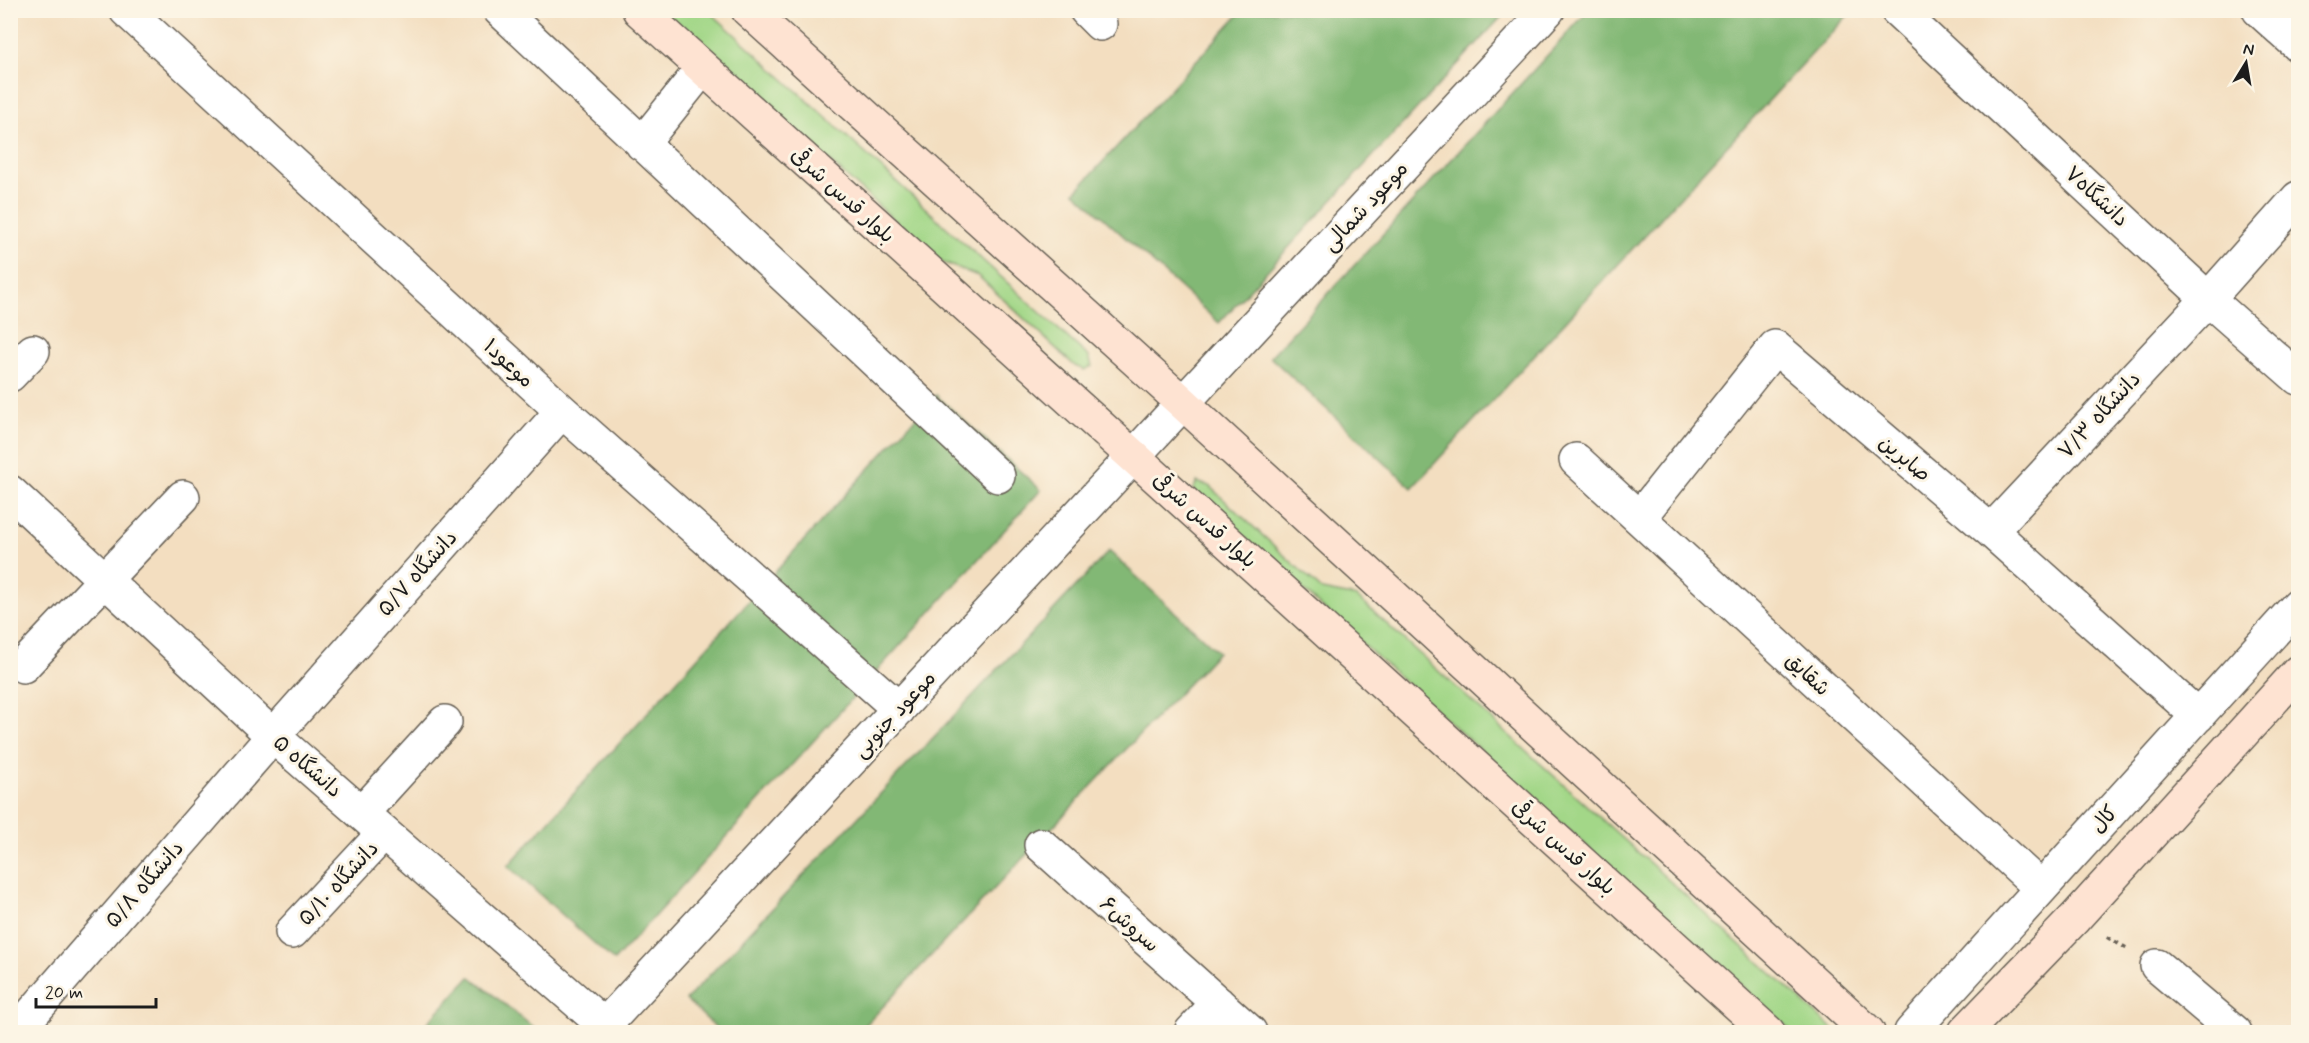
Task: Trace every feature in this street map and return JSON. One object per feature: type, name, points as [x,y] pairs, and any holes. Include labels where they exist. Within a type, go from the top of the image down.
[{"type":"main road","name":"بلوار قدس شرقی","points":[[639,10],[1768,1032]]},
{"type":"main road","points":[[748,10],[1182,402],[1868,1032]]},
{"type":"main road","points":[[1965,1032],[2075,918],[2298,672]]},
{"type":"street","name":"موعود۱","points":[[126,10],[562,411],[899,709]]},
{"type":"street","points":[[500,10],[998,476]]},
{"type":"street","name":"موعود شمالی","points":[[1182,402],[1548,10]]},
{"type":"street","name":"دانشگاه۷","points":[[1897,10],[2208,299],[2298,378]]},
{"type":"street","points":[[2259,10],[2298,45]]},
{"type":"street","points":[[642,144],[702,69]]},
{"type":"street","name":"دانشگاه ۷/۳","points":[[1991,531],[2208,299],[2298,198]]},
{"type":"street","name":"صابرین","points":[[1639,518],[1775,347],[1991,531],[2198,716]]},
{"type":"street","points":[[10,375],[33,351]]},
{"type":"street","name":"موعود جنوبی","points":[[608,1029],[1182,402]]},
{"type":"street","name":"دانشگاه ۵/۷","points":[[273,736],[562,411]]},
{"type":"street","name":"شقایق","points":[[1576,460],[2041,888]]},
{"type":"street","name":"دانشگاه ۵","points":[[10,492],[273,736],[608,1029]]},
{"type":"street","points":[[23,666],[183,497]]},
{"type":"street","name":"کال","points":[[1911,1032],[2298,605]]},
{"type":"street","name":"دانشگاه ۵/۱۰","points":[[291,932],[445,722]]},
{"type":"street","name":"دانشگاه ۵/۸","points":[[16,1032],[273,736]]},
{"type":"street","name":"سروش۶","points":[[1041,845],[1250,1032]]},
{"type":"street","points":[[2157,966],[2235,1032]]},
{"type":"street","points":[[1191,1032],[1218,1004]]},
{"type":"path","points":[[2075,918],[2157,966]]},
{"type":"green space","points":[[663,11],[709,11],[1089,357],[1092,366],[1084,370],[1075,366],[978,276],[941,262]]},
{"type":"green space","points":[[1242,11],[1507,11],[1219,323],[1075,192]]},
{"type":"green space","points":[[1588,11],[1846,11],[1849,14],[1412,488],[1270,357]]},
{"type":"green space","points":[[936,395],[1041,490],[614,961],[508,866]]},
{"type":"green space","points":[[1197,482],[1209,486],[1322,590],[1357,597],[1836,1032],[1793,1032],[1203,500],[1193,490]]},
{"type":"green space","points":[[1109,551],[1218,652],[859,1032],[721,1032],[686,1000]]},
{"type":"green space","points":[[471,977],[539,1032],[419,1032]]}]
